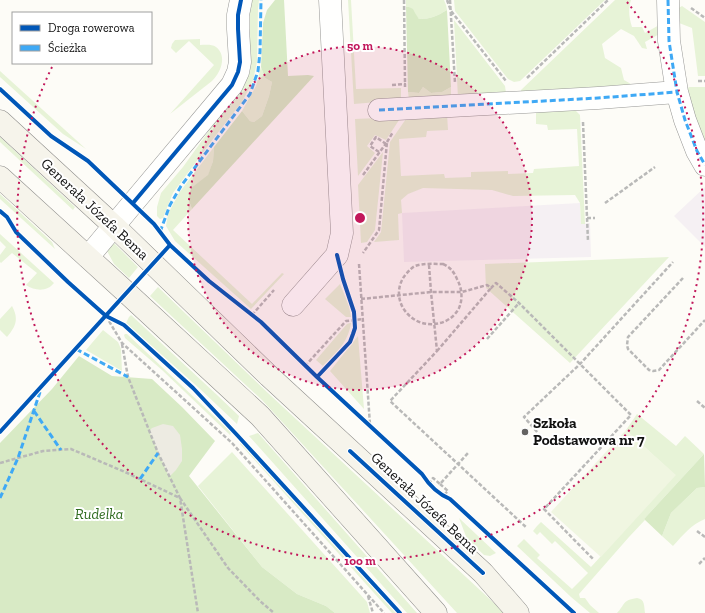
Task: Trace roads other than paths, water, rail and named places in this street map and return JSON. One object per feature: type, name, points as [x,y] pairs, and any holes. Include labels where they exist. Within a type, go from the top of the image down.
[{"type":"main road","name":"Generała Józefa Bema","points":[[0,121],[114,226],[269,376],[483,573],[518,613]]},
{"type":"main road","points":[[0,177],[127,292],[260,416],[436,613]]},
{"type":"main road","points":[[483,573],[534,613]]},
{"type":"street","points":[[88,257],[232,85],[238,72],[240,62],[238,16],[241,0]]},
{"type":"street","points":[[293,305],[337,255],[342,233],[330,0]]},
{"type":"street","points":[[668,0],[669,41],[677,92],[685,120],[697,151],[705,165]]},
{"type":"street","points":[[379,110],[677,92]]},
{"type":"place","name":"Szkoła Podstawowa nr 7","points":[[525,432]]},
{"type":"park label","name":"Rudelka","points":[[99,514]]}]
